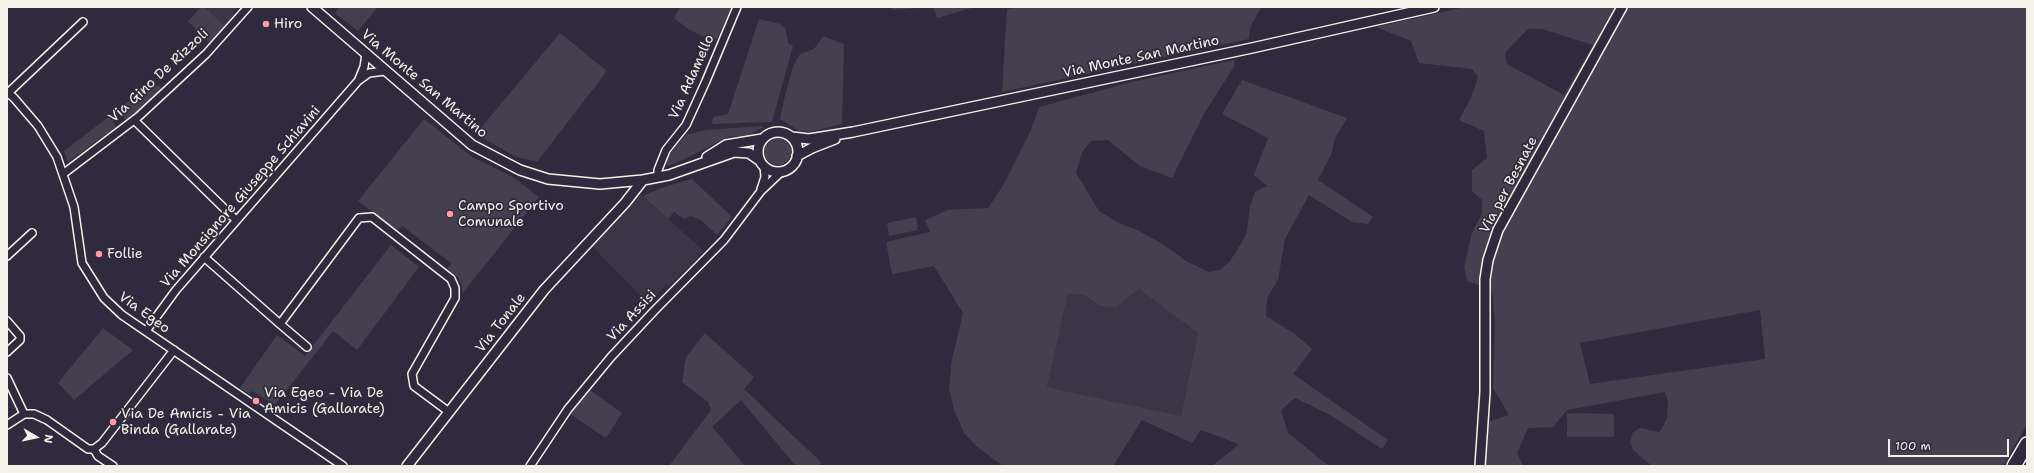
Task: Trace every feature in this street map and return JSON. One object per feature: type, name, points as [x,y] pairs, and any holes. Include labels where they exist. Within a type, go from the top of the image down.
[{"type":"highway","points":[[2014,466],[2027,444]]},
{"type":"street","name":"Via Gino De Rizzoli","points":[[64,174],[134,120],[206,54],[248,7]]},
{"type":"street","name":"Via Monte San Martino","points":[[312,7],[472,145],[508,165],[532,174],[564,181],[600,184],[622,183],[658,177],[734,152],[749,153],[772,171],[780,172],[791,167],[798,156],[812,148],[853,132]]},
{"type":"street","name":"Via Adamello","points":[[658,177],[658,170],[666,150],[686,125],[706,81],[736,7]]},
{"type":"street","name":"Via Monte San Martino","points":[[690,166],[726,145],[762,139],[770,133],[782,132],[792,137],[809,139],[853,132],[1252,48],[1434,7]]},
{"type":"street","name":"Via per Besnate","points":[[1480,466],[1485,392],[1485,279],[1488,260],[1498,230],[1622,7]]},
{"type":"street","points":[[8,93],[83,22]]},
{"type":"street","name":"Via Monsignore Giuseppe Schiavini","points":[[358,82],[364,67],[366,54]]},
{"type":"street","name":"Via Monsignore Giuseppe Schiavini","points":[[146,331],[176,290],[204,257],[358,82],[369,73],[385,71]]},
{"type":"street","name":"Via Egeo","points":[[8,93],[38,126],[57,157],[74,207],[82,263],[89,277],[100,293],[113,308],[342,466]]},
{"type":"street","points":[[134,120],[236,220]]},
{"type":"street","points":[[792,137],[797,146],[798,156]]},
{"type":"street","points":[[762,139],[758,149],[762,163]]},
{"type":"street","name":"Via Assisi","points":[[761,191],[765,177],[762,163]]},
{"type":"street","name":"Via Assisi","points":[[530,466],[568,409],[611,357],[654,310],[724,240],[761,191],[780,172]]},
{"type":"street","name":"Via Tonale","points":[[407,466],[544,290],[625,203],[643,180]]},
{"type":"street","points":[[622,183],[625,188],[625,203]]},
{"type":"street","points":[[280,324],[359,218],[372,217],[451,279],[455,288],[455,298],[412,374],[414,386],[449,412]]},
{"type":"street","points":[[7,256],[32,233]]},
{"type":"street","points":[[204,257],[307,347]]},
{"type":"street","points":[[7,321],[20,336],[20,340],[7,352]]},
{"type":"street","points":[[7,425],[24,414],[34,414],[47,420],[88,449],[94,449],[102,443],[174,350]]},
{"type":"street","points":[[7,378],[24,414]]},
{"type":"street","points":[[94,449],[98,456],[113,466]]},
{"type":"shaded area","points":[[201,7],[204,7],[225,26],[210,43],[188,21]]},
{"type":"shaded area","points":[[204,7],[238,7],[233,14],[233,17],[225,26]]},
{"type":"shaded area","points":[[340,7],[378,7],[358,31],[335,13]]},
{"type":"shaded area","points":[[680,7],[731,7],[717,39],[700,35],[688,29],[674,18]]},
{"type":"shaded area","points":[[888,7],[931,7],[894,10]]},
{"type":"shaded area","points":[[931,7],[975,7],[937,18],[934,9]]},
{"type":"shaded area","points":[[1024,7],[1261,7],[1250,28],[1249,39],[1002,92],[1007,9]]},
{"type":"shaded area","points":[[1465,7],[2027,7],[2027,424],[2003,466],[1652,466],[1633,450],[1630,442],[1633,432],[1640,428],[1660,432],[1667,418],[1668,401],[1665,392],[1567,410],[1553,427],[1528,428],[1517,453],[1523,466],[1484,466],[1487,422],[1509,415],[1493,388],[1495,321],[1492,290],[1467,281],[1464,267],[1472,233],[1482,213],[1482,200],[1472,191],[1472,170],[1487,158],[1484,131],[1459,120],[1471,98],[1478,77],[1472,69],[1419,63],[1411,41],[1376,27]],"holes":[[[1528,29],[1542,29],[1593,45],[1564,95],[1507,64],[1505,53]],[[1760,310],[1765,359],[1590,384],[1580,343]]]},
{"type":"shaded area","points":[[759,19],[780,24],[785,28],[788,43],[793,46],[772,122],[712,124],[713,117],[728,114]]},
{"type":"shaded area","points":[[560,33],[607,71],[537,162],[514,156],[476,134]]},
{"type":"shaded area","points":[[823,36],[844,44],[842,124],[810,132],[799,131],[780,119],[785,95],[794,64],[800,54],[814,49]]},
{"type":"shaded area","points":[[1234,60],[1235,65],[1205,112],[1172,178],[1140,166],[1108,140],[1091,141],[1082,152],[1076,173],[1099,211],[1117,222],[1139,231],[1161,243],[1186,261],[1209,272],[1220,270],[1230,261],[1247,232],[1250,206],[1255,192],[1267,186],[1254,175],[1268,138],[1222,114],[1242,80],[1347,118],[1335,138],[1331,155],[1318,180],[1373,217],[1368,224],[1352,222],[1309,195],[1285,239],[1278,280],[1267,298],[1266,316],[1295,334],[1312,349],[1293,374],[1388,440],[1382,449],[1332,416],[1295,398],[1281,410],[1288,433],[1329,466],[1212,466],[1239,444],[1201,430],[1192,443],[1142,420],[1113,466],[1003,466],[976,446],[964,433],[954,410],[949,388],[952,359],[963,313],[934,266],[892,274],[886,242],[930,232],[925,220],[948,210],[988,208],[1004,184],[1031,130],[1039,107],[1132,82]],"holes":[[[1139,289],[1198,333],[1181,416],[1047,387],[1068,294],[1084,295],[1100,306],[1116,307]]]},
{"type":"shaded area","points":[[148,84],[159,86],[162,90],[128,119],[125,119],[120,113],[121,108]]},
{"type":"shaded area","points":[[107,118],[111,118],[116,127],[68,162],[64,151]]},
{"type":"shaded area","name":"Campo Sportivo Comunale","points":[[424,119],[472,157],[513,177],[539,197],[462,294],[462,286],[458,277],[447,269],[451,263],[402,226],[397,231],[358,201]]},
{"type":"shaded area","points":[[760,126],[764,127],[748,135],[728,137],[685,159],[667,166],[666,162],[668,156],[686,135],[706,130]]},
{"type":"shaded area","points":[[778,137],[788,141],[792,151],[788,161],[778,165],[768,161],[764,151],[768,141]]},
{"type":"shaded area","points":[[692,179],[732,217],[717,235],[701,220],[690,216],[684,219],[674,212],[668,219],[643,196],[661,188]]},
{"type":"shaded area","points":[[640,194],[704,251],[669,286],[665,285],[649,305],[592,246]]},
{"type":"shaded area","points":[[916,217],[918,230],[889,236],[887,223]]},
{"type":"shaded area","points":[[391,245],[419,267],[357,350],[333,331],[275,405],[252,391],[249,394],[240,388],[277,335],[305,356]]},
{"type":"shaded area","points":[[1139,289],[1198,333],[1181,416],[1047,387],[1068,294],[1084,295],[1100,306]]},
{"type":"shaded area","points":[[103,328],[133,350],[74,400],[58,383]]},
{"type":"shaded area","points":[[705,333],[754,377],[744,389],[821,462],[820,466],[796,466],[741,400],[712,427],[745,466],[669,466],[711,410],[708,402],[682,382],[686,357]]},
{"type":"shaded area","points":[[590,390],[622,413],[606,438],[570,414]]},
{"type":"shaded area","points":[[1567,413],[1614,414],[1614,437],[1567,437]]},
{"type":"place","name":"Hiro","points":[[266,24]]},
{"type":"place","name":"Campo Sportivo Comunale","points":[[450,214]]},
{"type":"place","name":"Follie","points":[[99,254]]},
{"type":"place","name":"Via Egeo - Via De Amicis (Gallarate)","points":[[256,401]]},
{"type":"place","name":"Via De Amicis - Via Binda (Gallarate)","points":[[113,422]]}]
